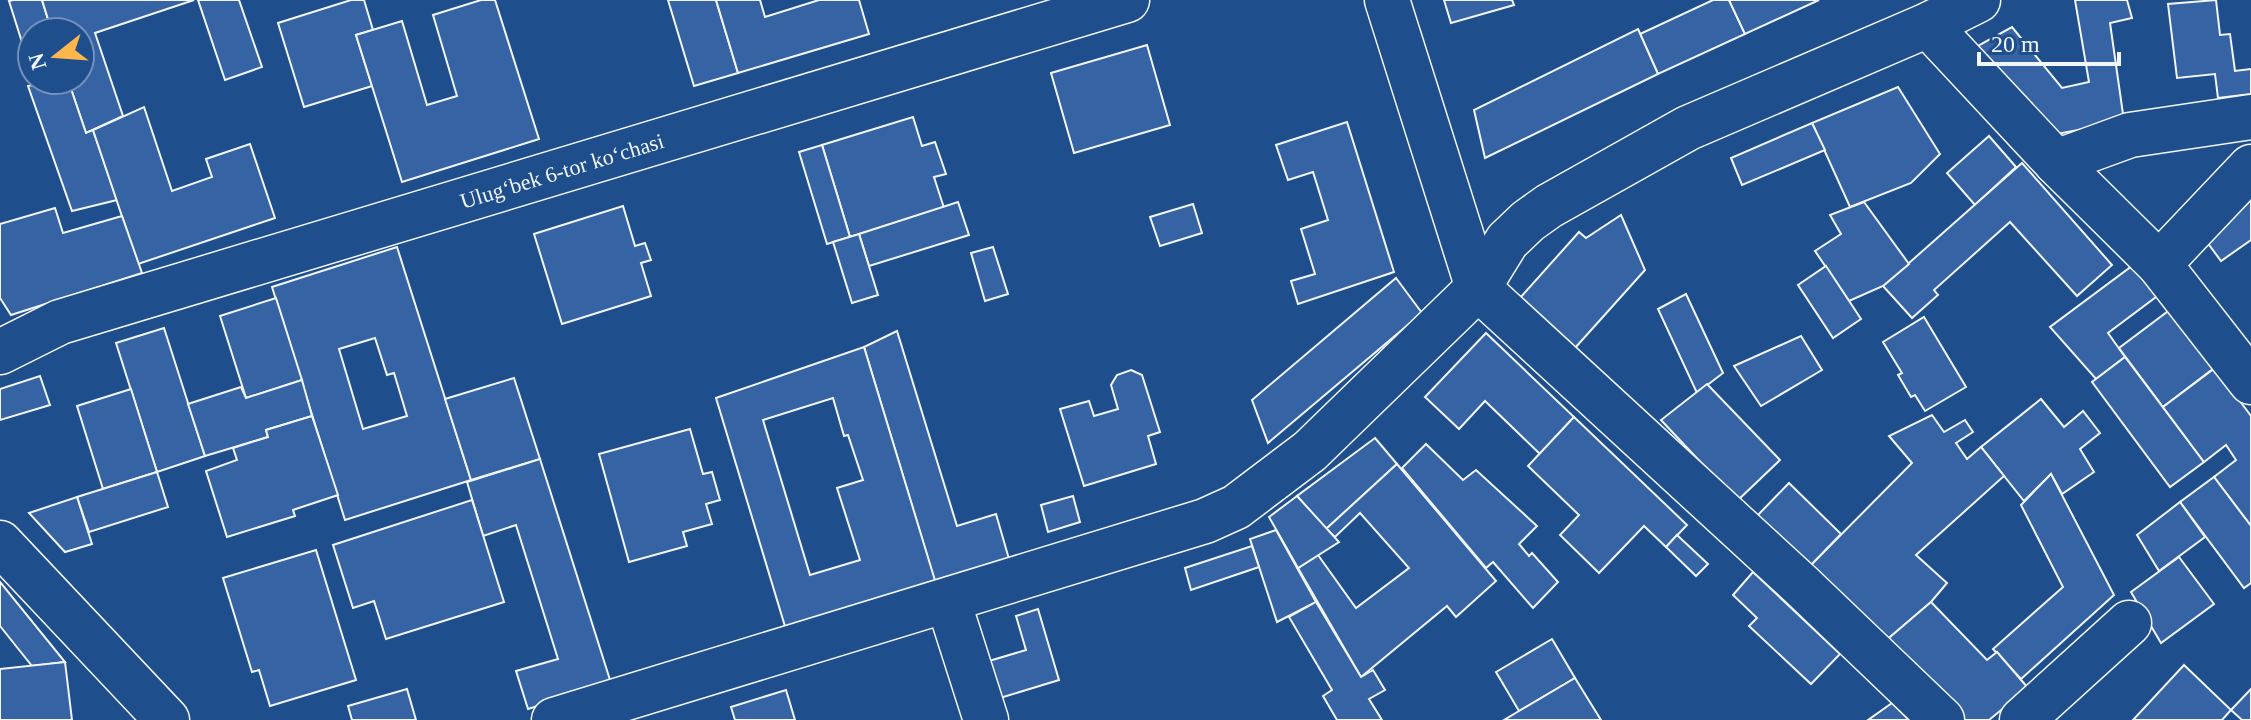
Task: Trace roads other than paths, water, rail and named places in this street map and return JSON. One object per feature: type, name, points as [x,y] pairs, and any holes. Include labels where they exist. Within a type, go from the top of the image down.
[{"type":"street","name":"Ulug‘bek 6-tor koʻchasi","points":[[0,352],[60,322],[1127,0]]},
{"type":"street","points":[[1387,0],[1478,288],[1801,585],[1942,720]]},
{"type":"street","points":[[554,720],[1205,521],[1236,507],[1310,451],[1478,288],[1507,241],[1549,206],[1688,128],[1928,25],[1978,0]]},
{"type":"street","points":[[1928,25],[2056,162],[2159,264],[2251,382]]},
{"type":"street","points":[[2056,162],[2130,135],[2251,117]]},
{"type":"street","points":[[2159,264],[2251,167]]},
{"type":"street","points":[[0,543],[167,720]]},
{"type":"street","points":[[948,601],[986,720]]},
{"type":"street","points":[[2022,720],[2129,623]]}]
